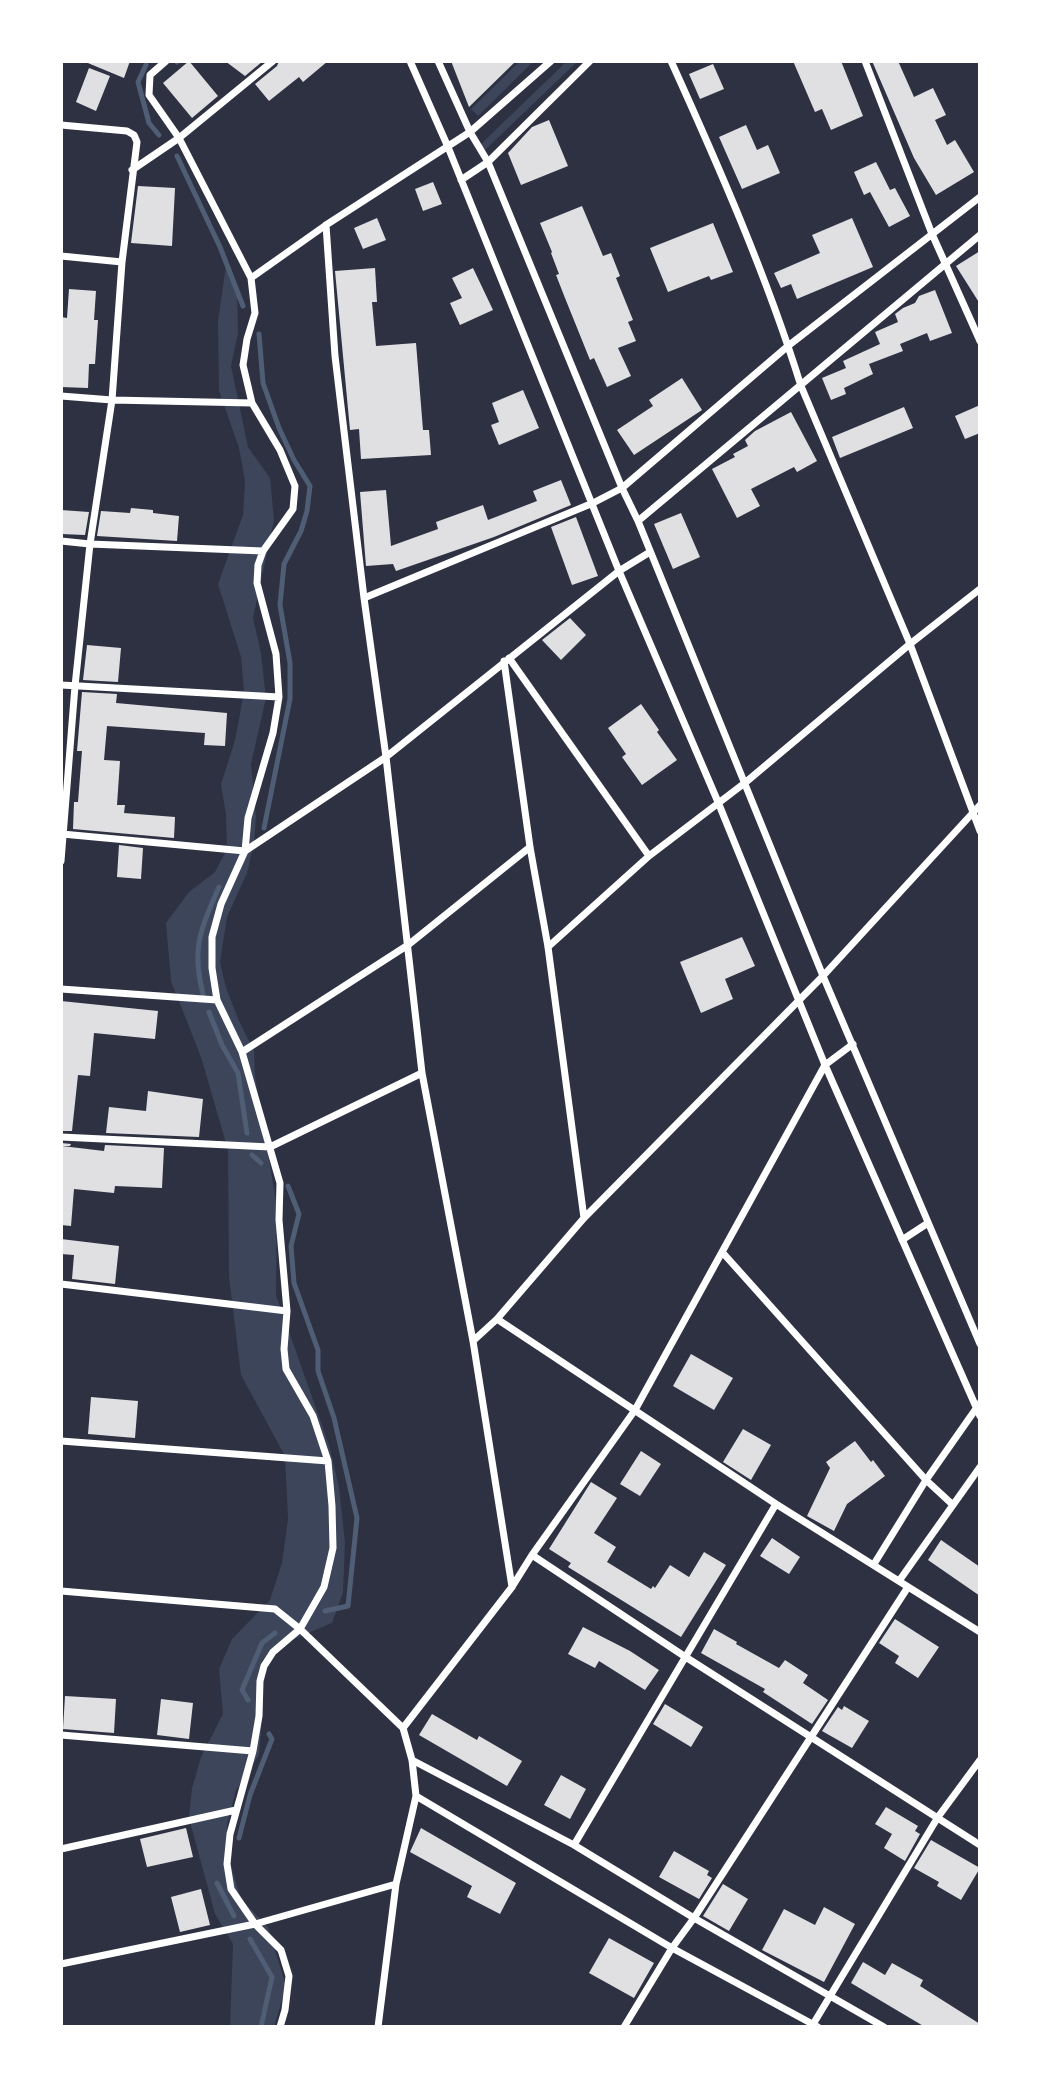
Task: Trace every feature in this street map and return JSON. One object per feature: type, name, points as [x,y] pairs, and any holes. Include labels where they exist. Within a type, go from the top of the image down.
[{"type":"street","points":[[166,61],[150,75],[149,95],[179,138],[251,278],[255,313],[243,365],[252,403],[280,450],[295,486],[293,509],[263,551],[258,565],[257,583],[276,654],[279,697],[273,733],[248,818],[245,852],[221,904],[212,937],[212,968],[217,1000],[242,1052],[280,1183],[279,1220],[287,1311],[284,1349],[286,1369],[313,1416],[328,1461],[333,1548],[324,1587],[300,1629],[273,1652],[264,1666],[253,1751],[230,1834],[227,1864],[231,1889],[254,1924],[281,1950],[289,1976],[280,2027]]},
{"type":"street","points":[[132,170],[179,138],[273,61]]},
{"type":"street","points":[[410,61],[448,147],[619,571],[718,802],[798,1001],[978,1410],[926,1480],[874,1564]]},
{"type":"street","points":[[438,61],[470,132],[488,162],[746,782],[823,976],[980,1343]]},
{"type":"street","points":[[251,278],[326,225],[470,132],[551,61]]},
{"type":"street","points":[[461,180],[488,162],[590,61]]},
{"type":"street","points":[[671,61],[725,179],[788,346],[800,386],[910,644],[971,813],[980,831]]},
{"type":"street","points":[[864,61],[932,234],[980,341]]},
{"type":"street","points":[[61,861],[90,544],[112,400],[122,262],[137,142],[134,135],[127,131],[62,127]]},
{"type":"street","points":[[364,598],[593,503],[622,488],[788,346],[980,197]]},
{"type":"street","points":[[326,225],[335,356],[386,757],[422,1073],[473,1341],[512,1587]]},
{"type":"street","points":[[638,521],[980,235]]},
{"type":"street","points":[[61,256],[122,262]]},
{"type":"street","points":[[61,396],[112,400],[252,403]]},
{"type":"street","points":[[61,541],[263,551]]},
{"type":"street","points":[[63,834],[245,852],[386,757],[619,571],[650,552]]},
{"type":"street","points":[[548,947],[649,856],[746,782],[910,644],[980,589]]},
{"type":"street","points":[[507,659],[530,847],[548,947],[584,1219]]},
{"type":"street","points":[[507,659],[649,856]]},
{"type":"street","points":[[61,685],[279,697]]},
{"type":"street","points":[[473,1341],[498,1319],[584,1219],[823,976],[980,805]]},
{"type":"street","points":[[242,1052],[408,945],[530,847]]},
{"type":"street","points":[[61,989],[217,1000]]},
{"type":"street","points":[[403,1728],[512,1587],[635,1410],[825,1065],[853,1044]]},
{"type":"street","points":[[61,1137],[271,1147],[422,1073]]},
{"type":"street","points":[[902,1240],[928,1223]]},
{"type":"street","points":[[723,1253],[926,1480],[953,1505]]},
{"type":"street","points":[[61,1284],[287,1311]]},
{"type":"street","points":[[498,1319],[776,1504],[980,1632]]},
{"type":"street","points":[[61,1441],[328,1461]]},
{"type":"street","points":[[899,1581],[980,1467]]},
{"type":"street","points":[[574,1845],[776,1504]]},
{"type":"street","points":[[532,1555],[684,1656],[980,1845]]},
{"type":"street","points":[[624,2027],[672,1948],[908,1587]]},
{"type":"street","points":[[61,1591],[275,1609],[300,1629],[403,1728],[412,1760],[416,1796],[396,1884],[378,2027]]},
{"type":"street","points":[[61,1735],[253,1751]]},
{"type":"street","points":[[412,1760],[574,1845],[694,1918],[884,2027]]},
{"type":"street","points":[[416,1796],[672,1948],[815,2026],[938,1817],[980,1760]]},
{"type":"street","points":[[61,1849],[236,1810]]},
{"type":"street","points":[[61,1964],[254,1924],[396,1884]]},
{"type":"shaded area","points":[[520,61],[534,61],[478,116],[471,109]]},
{"type":"shaded area","points":[[567,61],[578,61],[485,150],[480,145]]},
{"type":"shaded area","points":[[226,266],[237,284],[238,333],[231,366],[248,447],[270,478],[274,520],[253,618],[261,653],[266,698],[251,764],[256,817],[254,843],[247,873],[227,917],[220,962],[226,988],[254,1051],[255,1077],[277,1207],[276,1295],[329,1445],[339,1487],[345,1543],[343,1593],[332,1623],[271,1649],[262,1661],[263,1708],[259,1755],[236,1790],[227,1824],[231,1866],[241,1899],[268,1927],[286,1986],[274,2027],[230,2027],[233,1944],[215,1914],[189,1818],[192,1788],[201,1757],[223,1714],[219,1669],[232,1639],[270,1600],[282,1563],[288,1519],[285,1456],[241,1375],[229,1277],[228,1150],[201,1057],[171,981],[166,923],[189,892],[215,872],[227,849],[226,815],[221,784],[235,740],[244,692],[241,657],[218,584],[243,515],[245,481],[239,448],[219,391],[218,321]]},
{"type":"building","points":[[83,61],[130,61],[124,78]]},
{"type":"building","points":[[189,61],[218,96],[192,118],[163,83]]},
{"type":"building","points":[[225,61],[263,61],[245,76]]},
{"type":"building","points":[[279,61],[328,61],[303,82],[299,77],[269,101],[255,84],[277,66]]},
{"type":"building","points":[[451,61],[516,61],[469,107]]},
{"type":"building","points":[[793,61],[841,61],[863,116],[831,130],[822,109],[815,112]]},
{"type":"building","points":[[872,61],[898,61],[914,97],[933,88],[946,115],[935,120],[947,145],[955,140],[974,172],[936,195],[914,158]]},
{"type":"building","points":[[713,64],[724,89],[700,99],[689,74]]},
{"type":"building","points":[[89,68],[110,76],[96,111],[76,102]]},
{"type":"building","points":[[549,120],[568,166],[521,185],[508,153],[532,127]]},
{"type":"building","points":[[746,125],[757,150],[768,145],[780,173],[742,189],[719,137]]},
{"type":"building","points":[[876,162],[890,190],[895,188],[910,216],[889,227],[870,192],[864,195],[854,172]]},
{"type":"building","points":[[433,182],[442,204],[423,211],[415,189]]},
{"type":"building","points":[[138,186],[175,188],[172,246],[131,243]]},
{"type":"building","points":[[582,206],[603,256],[611,253],[620,276],[616,278],[633,320],[628,322],[636,341],[618,348],[631,376],[607,387],[594,358],[590,360],[556,275],[559,274],[540,223]]},
{"type":"building","points":[[377,218],[386,240],[363,249],[354,228]]},
{"type":"building","points":[[852,218],[873,267],[797,299],[791,284],[781,288],[774,273],[820,253],[812,235]]},
{"type":"building","points":[[713,223],[733,272],[711,280],[709,276],[668,292],[650,248]]},
{"type":"building","points":[[980,251],[980,304],[956,266]]},
{"type":"building","points":[[375,268],[377,302],[372,302],[376,346],[416,343],[423,430],[429,430],[431,455],[361,459],[359,429],[350,430],[335,271]]},
{"type":"building","points":[[473,268],[493,310],[460,325],[450,303],[462,298],[452,278]]},
{"type":"building","points":[[69,289],[96,291],[94,320],[98,320],[95,364],[89,364],[88,388],[61,387],[61,317],[67,318]]},
{"type":"building","points":[[935,290],[952,333],[930,341],[927,333],[900,344],[903,351],[869,364],[873,374],[844,388],[846,394],[831,400],[822,378],[846,368],[843,361],[880,344],[875,332],[898,322],[895,314],[915,303],[919,296]]},
{"type":"building","points":[[682,378],[702,410],[634,455],[617,430],[653,406],[649,400]]},
{"type":"building","points":[[523,390],[539,428],[499,445],[491,425],[499,422],[492,403]]},
{"type":"building","points":[[980,405],[980,433],[965,439],[955,416]]},
{"type":"building","points":[[904,407],[913,428],[840,458],[832,437]]},
{"type":"building","points":[[791,412],[817,461],[797,472],[794,467],[751,489],[760,506],[737,518],[712,469],[735,457],[733,454],[748,446],[745,440],[755,431]]},
{"type":"building","points":[[561,480],[571,505],[494,537],[396,571],[393,564],[366,566],[360,492],[386,490],[391,546],[438,529],[436,522],[483,505],[488,520],[537,501],[533,491]]},
{"type":"building","points":[[131,508],[179,516],[177,541],[97,536],[101,511],[130,513]]},
{"type":"building","points":[[61,510],[89,512],[85,535],[61,534]]},
{"type":"building","points":[[681,513],[700,557],[673,569],[654,524]]},
{"type":"building","points":[[576,517],[598,576],[572,585],[551,527]]},
{"type":"building","points":[[570,618],[586,635],[561,660],[542,640]]},
{"type":"building","points":[[87,645],[121,648],[118,682],[83,680]]},
{"type":"building","points":[[82,692],[117,694],[116,703],[227,713],[225,746],[204,745],[205,733],[107,726],[104,760],[120,761],[117,805],[125,805],[124,813],[175,817],[174,838],[73,829],[74,802],[78,802],[82,751],[77,751]]},
{"type":"building","points":[[641,704],[677,760],[642,785],[622,757],[626,754],[608,728]]},
{"type":"building","points":[[119,845],[143,848],[141,879],[117,877]]},
{"type":"building","points":[[742,937],[755,966],[725,979],[733,999],[701,1013],[680,962]]},
{"type":"building","points":[[61,1001],[158,1011],[155,1039],[94,1033],[90,1076],[78,1075],[72,1131],[61,1131]]},
{"type":"building","points":[[148,1091],[203,1099],[199,1137],[106,1133],[109,1107],[146,1111]]},
{"type":"building","points":[[61,1143],[71,1144],[62,1146],[104,1151],[105,1145],[164,1148],[162,1188],[115,1186],[114,1193],[74,1189],[71,1226],[61,1225]]},
{"type":"building","points":[[61,1239],[119,1246],[115,1284],[72,1279],[74,1255],[61,1254]]},
{"type":"building","points":[[691,1354],[733,1378],[714,1410],[673,1386]]},
{"type":"building","points":[[91,1397],[138,1401],[135,1438],[88,1434]]},
{"type":"building","points":[[743,1429],[771,1445],[751,1480],[723,1462]]},
{"type":"building","points":[[855,1441],[885,1476],[847,1504],[834,1531],[807,1516],[830,1468],[826,1462]]},
{"type":"building","points":[[641,1451],[661,1464],[640,1496],[620,1484]]},
{"type":"building","points":[[591,1482],[617,1498],[594,1533],[616,1547],[607,1562],[651,1589],[653,1586],[655,1588],[670,1565],[689,1577],[704,1552],[726,1565],[681,1637],[568,1567],[571,1563],[549,1549]]},
{"type":"building","points":[[772,1538],[800,1557],[789,1574],[760,1556]]},
{"type":"building","points":[[941,1540],[980,1567],[980,1596],[928,1560]]},
{"type":"building","points":[[895,1619],[939,1647],[918,1678],[895,1663],[899,1656],[879,1643]]},
{"type":"building","points":[[583,1627],[630,1651],[659,1670],[645,1690],[599,1661],[595,1668],[568,1654]]},
{"type":"building","points":[[714,1629],[779,1668],[785,1660],[808,1675],[803,1683],[828,1700],[812,1724],[763,1692],[765,1689],[701,1653]]},
{"type":"building","points":[[65,1696],[116,1699],[114,1733],[63,1729]]},
{"type":"building","points":[[161,1699],[193,1703],[189,1739],[157,1735]]},
{"type":"building","points":[[665,1704],[703,1727],[691,1747],[653,1724]]},
{"type":"building","points":[[844,1706],[869,1721],[852,1748],[822,1731],[838,1707],[842,1710]]},
{"type":"building","points":[[432,1714],[477,1740],[479,1736],[522,1761],[507,1786],[419,1735]]},
{"type":"building","points":[[561,1775],[586,1789],[570,1819],[544,1805]]},
{"type":"building","points":[[886,1807],[918,1826],[915,1831],[920,1834],[905,1861],[884,1848],[892,1834],[875,1824]]},
{"type":"building","points":[[186,1828],[193,1857],[147,1867],[140,1839]]},
{"type":"building","points":[[421,1828],[516,1883],[500,1914],[467,1897],[472,1886],[410,1852]]},
{"type":"building","points":[[931,1840],[980,1868],[961,1900],[937,1886],[939,1882],[914,1868]]},
{"type":"building","points":[[674,1851],[709,1871],[707,1875],[712,1878],[699,1899],[659,1877]]},
{"type":"building","points":[[723,1884],[748,1899],[729,1931],[703,1916]]},
{"type":"building","points":[[201,1889],[210,1925],[180,1932],[171,1897]]},
{"type":"building","points":[[824,1907],[855,1924],[824,1982],[762,1950],[784,1909],[815,1925]]},
{"type":"building","points":[[609,1938],[654,1963],[634,1998],[589,1973]]},
{"type":"building","points":[[863,1962],[885,1975],[892,1963],[923,1980],[920,1986],[980,2024],[980,2027],[925,2027],[851,1983]]},
{"type":"waterway","points":[[146,65],[138,82],[149,123],[159,135]]},
{"type":"waterway","points":[[177,156],[220,247],[243,306]]},
{"type":"waterway","points":[[259,334],[263,383],[279,428],[310,486],[301,531],[284,564],[280,605],[290,663],[290,699],[264,828]]},
{"type":"waterway","points":[[203,994],[198,951],[203,927],[219,887]]},
{"type":"waterway","points":[[209,1012],[222,1045],[238,1073],[247,1133]]},
{"type":"waterway","points":[[252,1155],[261,1163]]},
{"type":"waterway","points":[[288,1186],[299,1214],[291,1246],[294,1283],[318,1350],[318,1371],[334,1418],[357,1518],[348,1606],[325,1611]]},
{"type":"waterway","points":[[248,1700],[242,1690],[262,1643],[275,1633]]},
{"type":"waterway","points":[[239,1838],[250,1795],[272,1739],[269,1734]]},
{"type":"waterway","points":[[217,1883],[234,1916]]},
{"type":"waterway","points":[[250,1939],[272,1977],[261,2027]]}]
